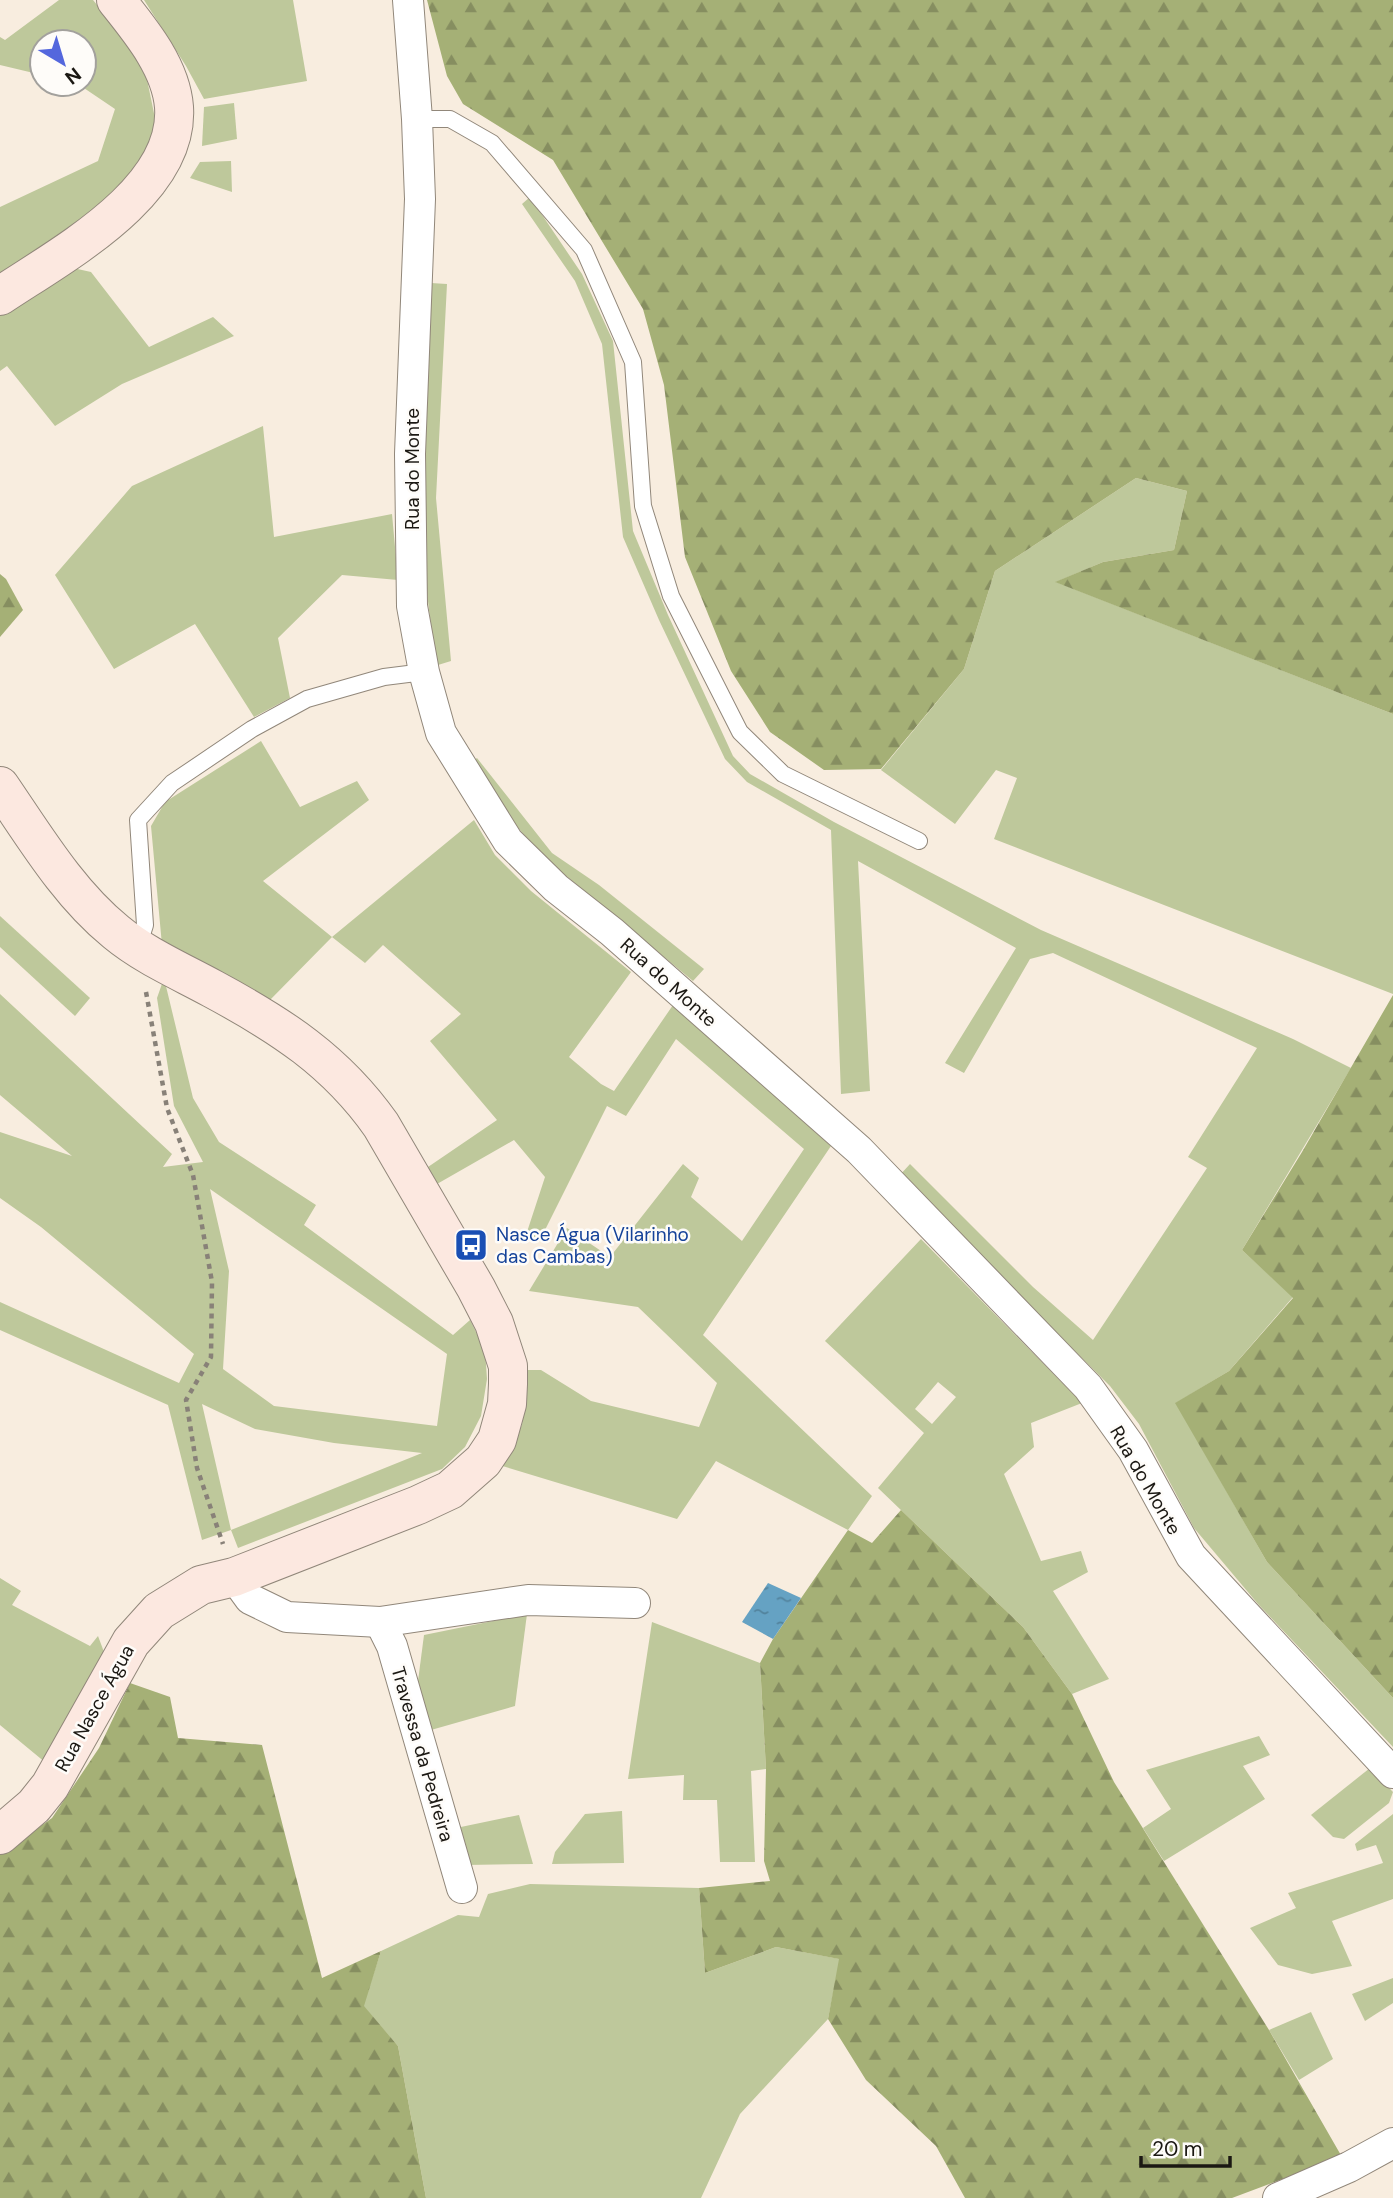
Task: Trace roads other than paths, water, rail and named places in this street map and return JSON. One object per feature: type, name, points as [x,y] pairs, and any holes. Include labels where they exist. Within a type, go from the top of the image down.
[{"type":"main road","points":[[0,296],[117,214],[146,185],[166,152],[173,131],[174,107],[169,84],[158,59],[116,0]]},
{"type":"main road","name":"Rua Nasce Água","points":[[0,786],[38,842],[86,904],[118,933],[155,958],[272,1022],[312,1050],[349,1084],[381,1125],[471,1279],[494,1323],[508,1366],[507,1404],[497,1440],[483,1461],[450,1490],[234,1577],[201,1585],[159,1611],[143,1626],[110,1674],[50,1786],[34,1806],[0,1835]]},
{"type":"street","name":"Rua do Monte","points":[[408,0],[420,199],[410,482],[412,606],[441,733],[508,841],[556,888],[612,932],[859,1150],[1088,1387],[1133,1450],[1191,1556],[1393,1773]]},
{"type":"street","points":[[234,1577],[250,1599],[287,1617],[380,1622],[528,1601],[635,1602]]},
{"type":"street","name":"Travessa da Pedreira","points":[[380,1622],[393,1646],[461,1888]]},
{"type":"street","points":[[1278,2198],[1349,2167],[1393,2143]]},
{"type":"lane","points":[[417,119],[450,119],[492,143],[584,250],[633,362],[643,506],[671,596],[740,732],[783,774],[919,841]]},
{"type":"lane","points":[[138,947],[145,925],[138,820],[172,783],[252,729],[307,699],[384,677],[425,672]]},
{"type":"water","points":[[768,1583],[801,1598],[773,1639],[742,1622]]},
{"type":"place","name":"Nasce Água (Vilarinho das Cambas)","points":[[471,1245]]}]
